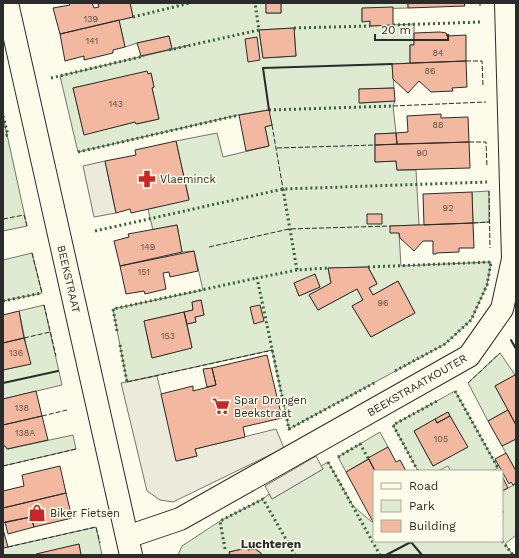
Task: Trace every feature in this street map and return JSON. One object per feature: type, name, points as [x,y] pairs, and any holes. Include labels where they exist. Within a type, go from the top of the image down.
[{"type":"street","name":"BEEKSTRAATKOUTER","points":[[129,546],[469,356],[502,309],[513,259],[512,69],[506,3]]},
{"type":"street","name":"BEEKSTRAAT","points":[[6,10],[129,546]]},
{"type":"green space","points":[[130,3],[266,3],[266,13],[281,13],[281,3],[408,3],[408,8],[362,9],[362,21],[370,21],[370,26],[414,24],[414,45],[410,45],[410,63],[392,64],[394,88],[359,89],[360,103],[395,101],[393,106],[396,133],[375,134],[375,162],[396,161],[397,170],[416,170],[419,225],[390,226],[399,233],[401,266],[491,262],[487,285],[471,320],[445,344],[289,429],[272,350],[127,382],[113,309],[203,290],[194,251],[182,252],[177,225],[153,230],[148,209],[189,199],[176,141],[217,133],[223,157],[269,146],[265,127],[272,125],[268,110],[238,115],[78,152],[60,76],[190,45],[172,49],[169,36],[125,47],[119,20],[133,17]],"holes":[[[294,28],[296,56],[263,58],[259,30]],[[147,72],[148,74],[151,73],[154,87],[152,88],[159,119],[137,124],[135,122],[84,134],[73,88]],[[368,267],[377,283],[369,288],[373,295],[398,281],[415,313],[371,337],[352,306],[363,300],[357,289],[318,310],[309,295],[331,283],[328,268]],[[315,275],[320,287],[299,296],[294,283]],[[201,300],[204,315],[195,317],[196,322],[187,324],[192,347],[152,358],[144,321],[193,310],[192,302]]]},
{"type":"green space","points":[[3,116],[27,226],[3,231]]},
{"type":"green space","points":[[489,191],[489,222],[473,223],[472,192]]},
{"type":"green space","points":[[32,253],[42,293],[3,301],[3,260]]},
{"type":"green space","points":[[44,305],[62,385],[3,399],[3,370],[30,364],[19,311]]},
{"type":"green space","points":[[500,353],[515,375],[495,386],[508,410],[488,421],[468,383]]},
{"type":"green space","points":[[455,391],[498,468],[494,470],[450,470],[448,466],[440,470],[417,470],[393,425]],"holes":[[[448,412],[467,447],[433,466],[414,431]]]},
{"type":"green space","points":[[380,432],[388,447],[346,472],[338,457]]},
{"type":"green space","points":[[73,435],[76,449],[3,466],[3,445],[8,449]]},
{"type":"green space","points":[[516,439],[516,471],[502,446]]},
{"type":"green space","points":[[328,462],[353,506],[373,522],[373,542],[503,542],[503,490],[516,484],[516,535],[505,544],[513,555],[261,555],[261,553],[255,549],[248,550],[247,548],[229,552],[230,554],[226,555],[178,555],[182,546],[220,521],[263,499],[269,494],[272,499],[323,469],[321,466]]},
{"type":"green space","points":[[96,527],[102,555],[81,555],[79,544],[36,555],[3,555],[3,548]]},
{"type":"shaded area","points":[[105,161],[116,213],[94,217],[83,166]]},
{"type":"shaded area","points":[[157,376],[177,461],[197,456],[195,449],[276,429],[284,448],[173,502],[160,500],[147,491],[121,383]]},
{"type":"shaded area","points":[[316,456],[323,469],[272,499],[265,486]]},
{"type":"building","points":[[69,3],[92,3],[94,8],[99,7],[98,4],[104,3],[130,3],[133,17],[60,34],[53,8],[70,5]]},
{"type":"building","points":[[266,3],[281,3],[281,13],[266,13]]},
{"type":"building","points":[[408,3],[464,3],[465,6],[408,8]]},
{"type":"building","points":[[393,7],[393,25],[370,26],[370,21],[362,22],[362,8]]},
{"type":"building","points":[[119,20],[125,47],[113,50],[113,53],[84,60],[84,56],[65,61],[60,34]]},
{"type":"building","points":[[294,28],[296,56],[263,58],[259,30]]},
{"type":"building","points":[[414,33],[446,33],[447,36],[466,35],[466,61],[410,63],[410,45],[414,45]]},
{"type":"building","points":[[169,36],[172,49],[141,56],[137,43]]},
{"type":"building","points":[[257,37],[260,60],[248,62],[245,39]]},
{"type":"building","points":[[466,61],[467,87],[452,88],[453,91],[431,92],[419,81],[408,93],[393,79],[392,64]]},
{"type":"building","points":[[147,71],[148,74],[151,73],[154,87],[152,88],[159,119],[136,124],[135,122],[84,135],[73,88]]},
{"type":"building","points":[[394,88],[395,101],[359,103],[359,89]]},
{"type":"building","points":[[269,110],[272,125],[265,127],[269,146],[246,151],[239,115]]},
{"type":"building","points":[[441,114],[441,118],[468,117],[469,142],[397,144],[396,133],[408,132],[407,116]]},
{"type":"building","points":[[396,133],[397,144],[375,145],[375,134]]},
{"type":"building","name":"Vlaeminck","points":[[176,141],[189,200],[131,213],[130,209],[116,213],[105,161],[136,155],[135,150]]},
{"type":"building","points":[[469,142],[470,168],[397,170],[396,161],[375,162],[375,145]]},
{"type":"building","points":[[472,192],[473,223],[424,225],[423,194]]},
{"type":"building","points":[[367,214],[382,214],[382,224],[367,224]]},
{"type":"building","points":[[473,223],[474,248],[459,248],[459,252],[433,254],[433,241],[423,241],[414,251],[400,238],[399,233],[390,233],[390,226]]},
{"type":"building","points":[[177,225],[182,252],[120,266],[114,241],[129,237],[128,234]]},
{"type":"building","points":[[194,251],[198,271],[170,277],[169,272],[163,273],[166,289],[145,294],[144,291],[126,294],[120,266]]},
{"type":"building","points":[[368,267],[377,284],[369,288],[373,295],[398,281],[415,313],[371,337],[352,306],[363,300],[357,289],[318,310],[309,295],[331,283],[328,268]]},
{"type":"building","points":[[315,274],[320,287],[299,296],[294,283]]},
{"type":"building","points":[[201,300],[204,315],[195,317],[196,322],[187,324],[184,312],[193,310],[192,302]]},
{"type":"building","points":[[260,305],[264,321],[254,324],[250,307]]},
{"type":"building","points":[[19,311],[24,338],[3,343],[3,315]]},
{"type":"building","points":[[184,312],[192,348],[152,358],[144,321]]},
{"type":"building","points":[[24,338],[31,364],[3,370],[3,343]]},
{"type":"building","name":"Spar Drongen Beekstraat","points":[[267,355],[282,418],[243,427],[245,437],[195,449],[197,456],[176,461],[161,394],[193,386],[193,391],[216,385],[212,368]]},
{"type":"building","points":[[212,368],[216,385],[207,387],[203,369]]},
{"type":"building","points":[[515,375],[516,377],[516,425],[495,386]]},
{"type":"building","points":[[36,391],[42,416],[3,425],[3,399]]},
{"type":"building","points":[[508,410],[516,425],[516,439],[502,446],[488,421]]},
{"type":"building","points":[[448,412],[450,416],[437,423],[435,419]]},
{"type":"building","points":[[42,416],[48,440],[7,449],[3,445],[3,425]]},
{"type":"building","points":[[450,416],[468,447],[433,466],[414,431],[435,419],[437,423]]},
{"type":"building","points":[[388,447],[396,462],[400,460],[405,470],[374,470],[368,458]]},
{"type":"building","points":[[506,453],[516,471],[516,483],[513,485],[511,482],[509,484],[503,473],[503,470],[501,470],[495,459]]},
{"type":"building","points":[[369,459],[374,470],[373,470],[373,522],[346,472]]},
{"type":"building","points":[[60,466],[66,493],[3,508],[3,491],[24,486],[22,475]]},
{"type":"building","points":[[503,478],[508,488],[503,490]]},
{"type":"building","name":"Biker Fietsen","points":[[66,493],[72,518],[34,527],[31,517],[3,523],[3,508]]},
{"type":"building","points":[[31,517],[34,527],[8,534],[5,522]]},
{"type":"building","points":[[3,529],[8,547],[3,548]]},
{"type":"building","points":[[79,544],[81,555],[36,555],[36,554]]},
{"type":"building","points":[[247,548],[248,550],[255,549],[261,553],[261,555],[226,555],[230,554],[229,552]]},
{"type":"hedge","points":[[133,17],[190,3]]},
{"type":"hedge","points":[[169,50],[259,30],[255,3]]},
{"type":"hedge","points":[[393,25],[481,22]]},
{"type":"hedge","points":[[294,28],[370,26]]},
{"type":"hedge","points":[[51,78],[144,56]]},
{"type":"hedge","points":[[269,110],[393,106]]},
{"type":"hedge","points":[[78,152],[239,115]]},
{"type":"hedge","points":[[3,116],[8,135],[3,136]]},
{"type":"hedge","points":[[95,231],[283,189],[487,182]]},
{"type":"hedge","points":[[283,189],[297,270],[328,268]]},
{"type":"hedge","points":[[368,267],[491,262],[487,285],[471,320],[445,344],[393,372]]},
{"type":"hedge","points":[[297,270],[257,278],[289,429],[376,382]]},
{"type":"hedge","points":[[117,331],[113,309],[257,278]]},
{"type":"hedge","points":[[3,301],[42,293]]},
{"type":"hedge","points":[[120,345],[127,382]]},
{"type":"hedge","points":[[455,391],[498,468]]},
{"type":"hedge","points":[[417,470],[393,425],[439,400]]},
{"type":"hedge","points":[[338,457],[360,444],[368,458]]},
{"type":"hedge","points":[[328,462],[380,555]]},
{"type":"hedge","points":[[225,549],[220,521],[263,499],[295,555]]},
{"type":"hedge","points":[[503,542],[513,555]]},
{"type":"fence","points":[[466,61],[482,61],[483,86]]},
{"type":"fence","points":[[393,106],[486,102]]},
{"type":"fence","points":[[272,125],[283,189]]},
{"type":"fence","points":[[469,142],[486,142],[487,167]]},
{"type":"fence","points":[[277,148],[375,145]]},
{"type":"fence","points":[[489,191],[490,248]]},
{"type":"fence","points":[[3,219],[24,215],[27,226]]},
{"type":"fence","points":[[473,223],[489,222]]},
{"type":"fence","points":[[209,247],[289,229],[390,226]]},
{"type":"fence","points":[[32,253],[42,293]]},
{"type":"fence","points":[[44,305],[56,356]]},
{"type":"fence","points":[[24,338],[50,332]]},
{"type":"fence","points":[[127,382],[273,350]]},
{"type":"fence","points":[[468,383],[500,353]]},
{"type":"fence","points":[[42,416],[67,410]]},
{"type":"fence","points":[[3,466],[76,449]]},
{"type":"fence","points":[[8,547],[96,527],[100,543]]},
{"type":"wall","points":[[269,110],[263,68],[392,64]]},
{"type":"wall","points":[[511,340],[516,349]]},
{"type":"wall","points":[[3,383],[58,371]]},
{"type":"wall","points":[[386,555],[411,542],[422,555]]},
{"type":"place","name":"Vlaeminck","points":[[147,179]]},
{"type":"place","name":"Spar Drongen Beekstraat","points":[[221,406]]},
{"type":"place","name":"Biker Fietsen","points":[[37,513]]},
{"type":"district","name":"Luchteren","points":[[271,544]]}]
